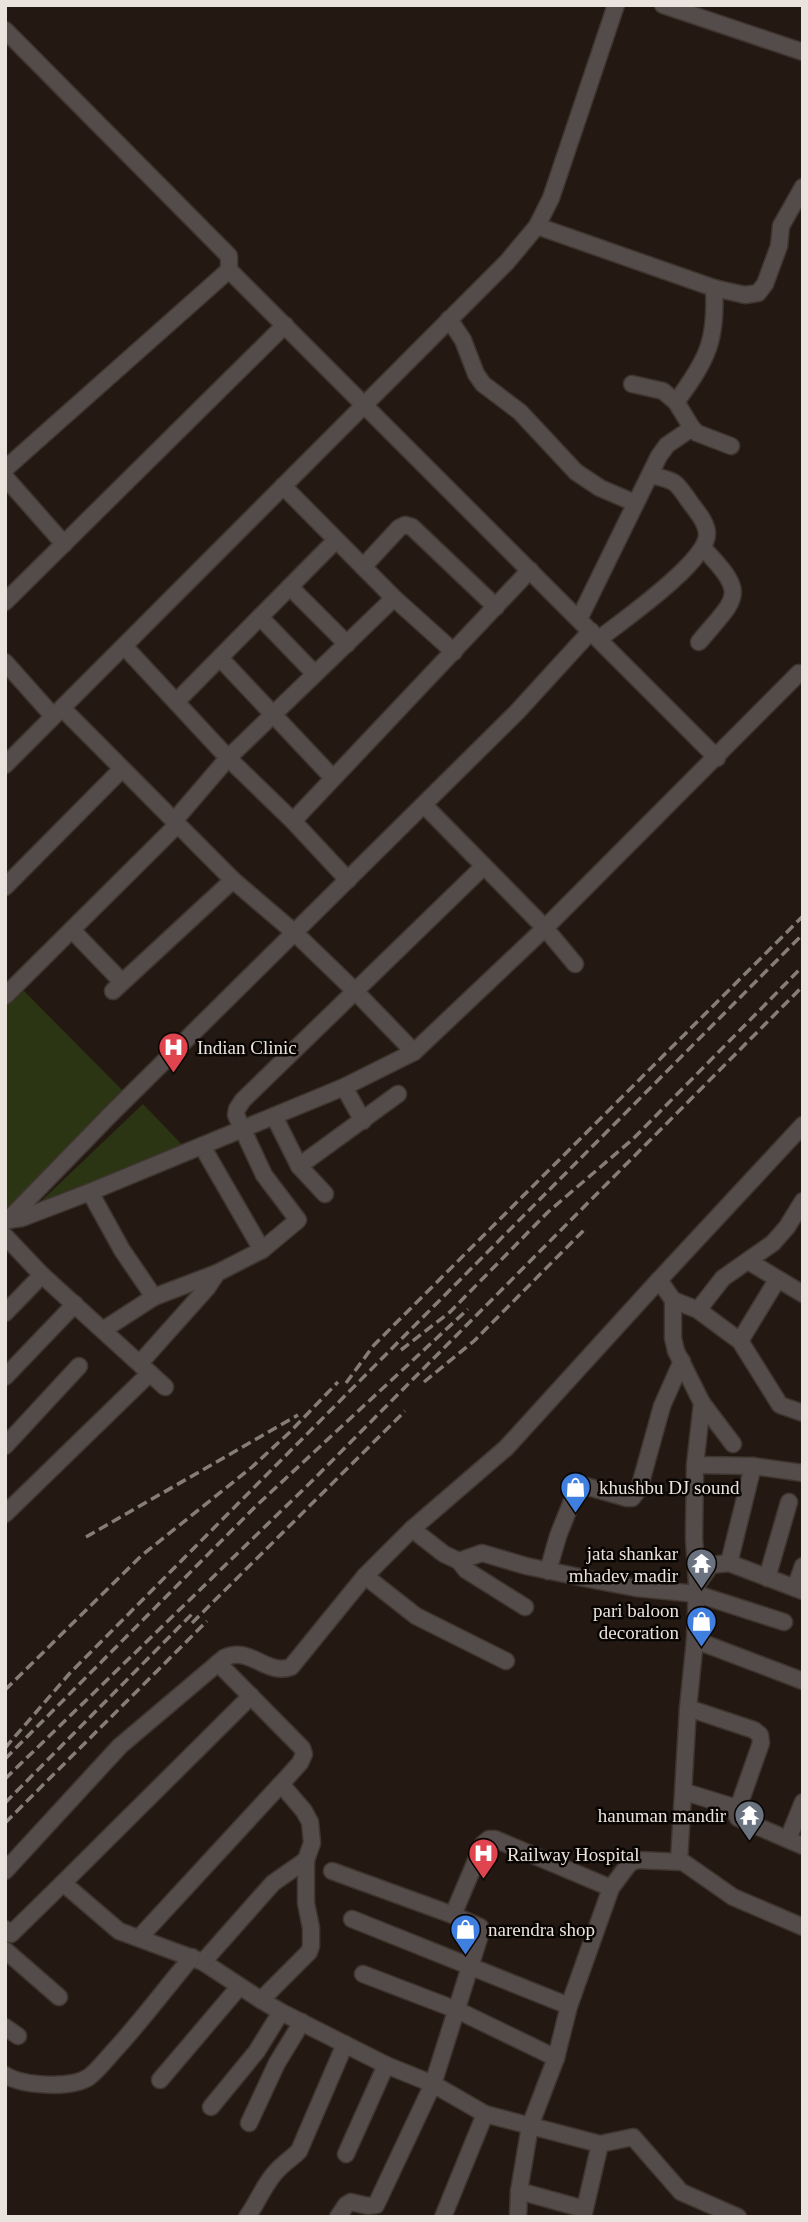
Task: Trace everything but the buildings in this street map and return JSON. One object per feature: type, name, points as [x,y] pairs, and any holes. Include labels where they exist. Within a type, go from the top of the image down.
[{"type":"street","points":[[5,765],[507,262],[537,226],[551,198],[576,131],[617,5]]},
{"type":"street","points":[[663,5],[803,52]]},
{"type":"street","points":[[5,30],[229,256],[229,270],[716,758]]},
{"type":"street","points":[[537,226],[714,288],[745,295],[758,293],[765,284],[779,246],[780,226],[803,187]]},
{"type":"street","points":[[5,469],[229,270]]},
{"type":"street","points":[[676,402],[693,379],[714,333],[714,288]]},
{"type":"street","points":[[449,319],[463,340],[483,384],[520,412],[576,472],[600,488],[635,503]]},
{"type":"street","points":[[5,601],[285,325]]},
{"type":"street","points":[[632,384],[663,391],[676,402],[697,433],[731,446]]},
{"type":"street","points":[[579,619],[659,456],[667,445],[692,428]]},
{"type":"street","points":[[6,1226],[110,1115],[595,635],[670,584],[703,548],[708,535],[706,526],[684,491],[669,479],[650,475]]},
{"type":"street","points":[[5,477],[64,544]]},
{"type":"street","points":[[283,486],[394,598],[454,652]]},
{"type":"street","points":[[363,566],[398,528],[405,525],[412,527],[496,607]]},
{"type":"street","points":[[176,702],[336,540]]},
{"type":"street","points":[[699,642],[726,609],[733,598],[734,590],[718,563],[703,548]]},
{"type":"street","points":[[293,821],[530,570]]},
{"type":"street","points":[[290,587],[347,644]]},
{"type":"street","points":[[5,996],[176,822],[228,758],[394,598]]},
{"type":"street","points":[[260,617],[315,674]]},
{"type":"street","points":[[124,646],[228,758],[293,821],[348,880]]},
{"type":"street","points":[[220,657],[333,778]]},
{"type":"street","points":[[5,662],[122,769],[233,880],[295,933],[414,1052]]},
{"type":"street","points":[[6,1226],[344,1087],[414,1052],[545,928],[800,673]]},
{"type":"street","points":[[5,887],[122,769]]},
{"type":"street","points":[[424,805],[545,928],[575,964]]},
{"type":"street","points":[[103,1330],[154,1297],[217,1273],[262,1251],[298,1220],[264,1175],[236,1115],[237,1109],[243,1100],[484,866]]},
{"type":"street","points":[[72,930],[118,987],[233,880]]},
{"type":"street","points":[[344,1087],[363,1121]]},
{"type":"street","points":[[299,1167],[398,1094]]},
{"type":"street","points":[[274,1116],[299,1167],[325,1194]]},
{"type":"street","points":[[5,1871],[120,1746],[218,1663],[234,1653],[243,1654],[279,1670],[291,1667],[365,1576],[412,1530],[506,1448],[803,1125]]},
{"type":"street","points":[[202,1146],[262,1251]]},
{"type":"street","points":[[90,1192],[122,1250],[154,1297]]},
{"type":"street","points":[[698,1310],[723,1278],[773,1242],[802,1205]]},
{"type":"street","points":[[6,1226],[42,1275],[165,1387]]},
{"type":"street","points":[[748,1261],[803,1294]]},
{"type":"street","points":[[5,1514],[145,1368],[217,1273]]},
{"type":"street","points":[[5,1313],[42,1275]]},
{"type":"street","points":[[659,1280],[673,1300],[698,1310],[740,1341],[780,1405],[803,1413]]},
{"type":"street","points":[[740,1341],[777,1280]]},
{"type":"street","points":[[673,1300],[673,1338],[676,1351],[702,1403],[733,1444]]},
{"type":"street","points":[[5,1377],[75,1304]]},
{"type":"street","points":[[548,1571],[558,1536],[578,1486],[627,1498],[632,1498],[639,1489],[662,1406],[682,1361]]},
{"type":"street","points":[[5,1446],[79,1366]]},
{"type":"street","points":[[679,1861],[695,1640],[695,1465],[702,1403]]},
{"type":"street","points":[[695,1465],[753,1466],[803,1474]]},
{"type":"street","points":[[729,1563],[753,1466]]},
{"type":"street","points":[[767,1578],[789,1502]]},
{"type":"street","points":[[412,1530],[444,1554],[459,1561],[466,1570],[526,1607]]},
{"type":"street","points":[[459,1561],[482,1553],[548,1571],[636,1588],[697,1589],[784,1622]]},
{"type":"street","points":[[697,1589],[711,1565],[729,1563],[799,1590],[803,1566]]},
{"type":"street","points":[[365,1576],[416,1616],[506,1661]]},
{"type":"street","points":[[695,1640],[803,1681]]},
{"type":"street","points":[[139,1938],[300,1763],[304,1755],[302,1748],[218,1663]]},
{"type":"street","points":[[59,1997],[7,1938],[251,1696]]},
{"type":"street","points":[[688,1708],[754,1730],[760,1735],[761,1743],[737,1808],[738,1818],[795,1842],[803,1802]]},
{"type":"street","points":[[261,2000],[309,1952],[311,1928],[306,1903],[306,1860],[312,1843],[310,1822],[281,1784]]},
{"type":"street","points":[[685,1792],[737,1808]]},
{"type":"street","points":[[453,1915],[483,1844],[489,1839],[495,1839],[611,1888]]},
{"type":"street","points":[[5,2075],[22,2082],[50,2084],[76,2083],[90,2076],[272,1883],[306,1860]]},
{"type":"street","points":[[518,2217],[519,2191],[530,2126],[556,2058],[569,2006],[611,1888],[629,1864],[636,1860],[679,1861],[733,1897],[803,1927]]},
{"type":"street","points":[[332,1871],[453,1915],[480,1927],[481,1932],[432,2084],[376,2204],[368,2206],[351,2202],[346,2204],[338,2217]]},
{"type":"street","points":[[63,1883],[120,1931],[197,1960],[281,2012],[432,2084],[485,2114],[600,2144],[633,2137],[681,2192],[738,2217]]},
{"type":"street","points":[[352,1919],[569,2006]]},
{"type":"street","points":[[363,1974],[457,2010],[556,2058]]},
{"type":"street","points":[[160,2080],[239,1987]]},
{"type":"street","points":[[211,2107],[257,2051],[281,2012]]},
{"type":"street","points":[[249,2123],[277,2063],[302,2022]]},
{"type":"street","points":[[247,2217],[275,2171],[288,2163],[299,2151],[345,2044]]},
{"type":"street","points":[[257,2051],[277,2063]]},
{"type":"street","points":[[346,2154],[386,2064]]},
{"type":"street","points":[[443,2217],[485,2114]]},
{"type":"street","points":[[519,2191],[583,2213],[600,2144]]},
{"type":"green space","points":[[22,989],[128,1096],[5,1222],[5,1005]]},
{"type":"green space","points":[[143,1104],[189,1152],[16,1225]]},
{"type":"railway","points":[[346,1383],[374,1345],[803,916]]},
{"type":"railway","points":[[5,1748],[70,1673],[803,934]]},
{"type":"railway","points":[[401,1350],[450,1312],[548,1212],[633,1139],[803,966]]},
{"type":"railway","points":[[5,1779],[311,1482],[803,986]]},
{"type":"railway","points":[[424,1382],[474,1341],[585,1229]]},
{"type":"railway","points":[[5,1759],[256,1506],[468,1309]]},
{"type":"railway","points":[[5,1690],[141,1556],[252,1467],[338,1382]]},
{"type":"railway","points":[[192,1623],[405,1411]]},
{"type":"railway","points":[[86,1537],[298,1415]]},
{"type":"railway","points":[[5,1803],[194,1612]]},
{"type":"railway","points":[[5,1823],[207,1621]]},
{"type":"place","name":"Indian Clinic","points":[[174,1074]]},
{"type":"place","name":"khushbu DJ sound","points":[[576,1514]]},
{"type":"place","name":"jata shankar mhadev madir","points":[[701,1591]]},
{"type":"place","name":"pari baloon decoration","points":[[702,1648]]},
{"type":"place","name":"hanuman mandir","points":[[749,1842]]},
{"type":"place","name":"Railway Hospital","points":[[484,1881]]},
{"type":"place","name":"narendra shop","points":[[465,1956]]}]
